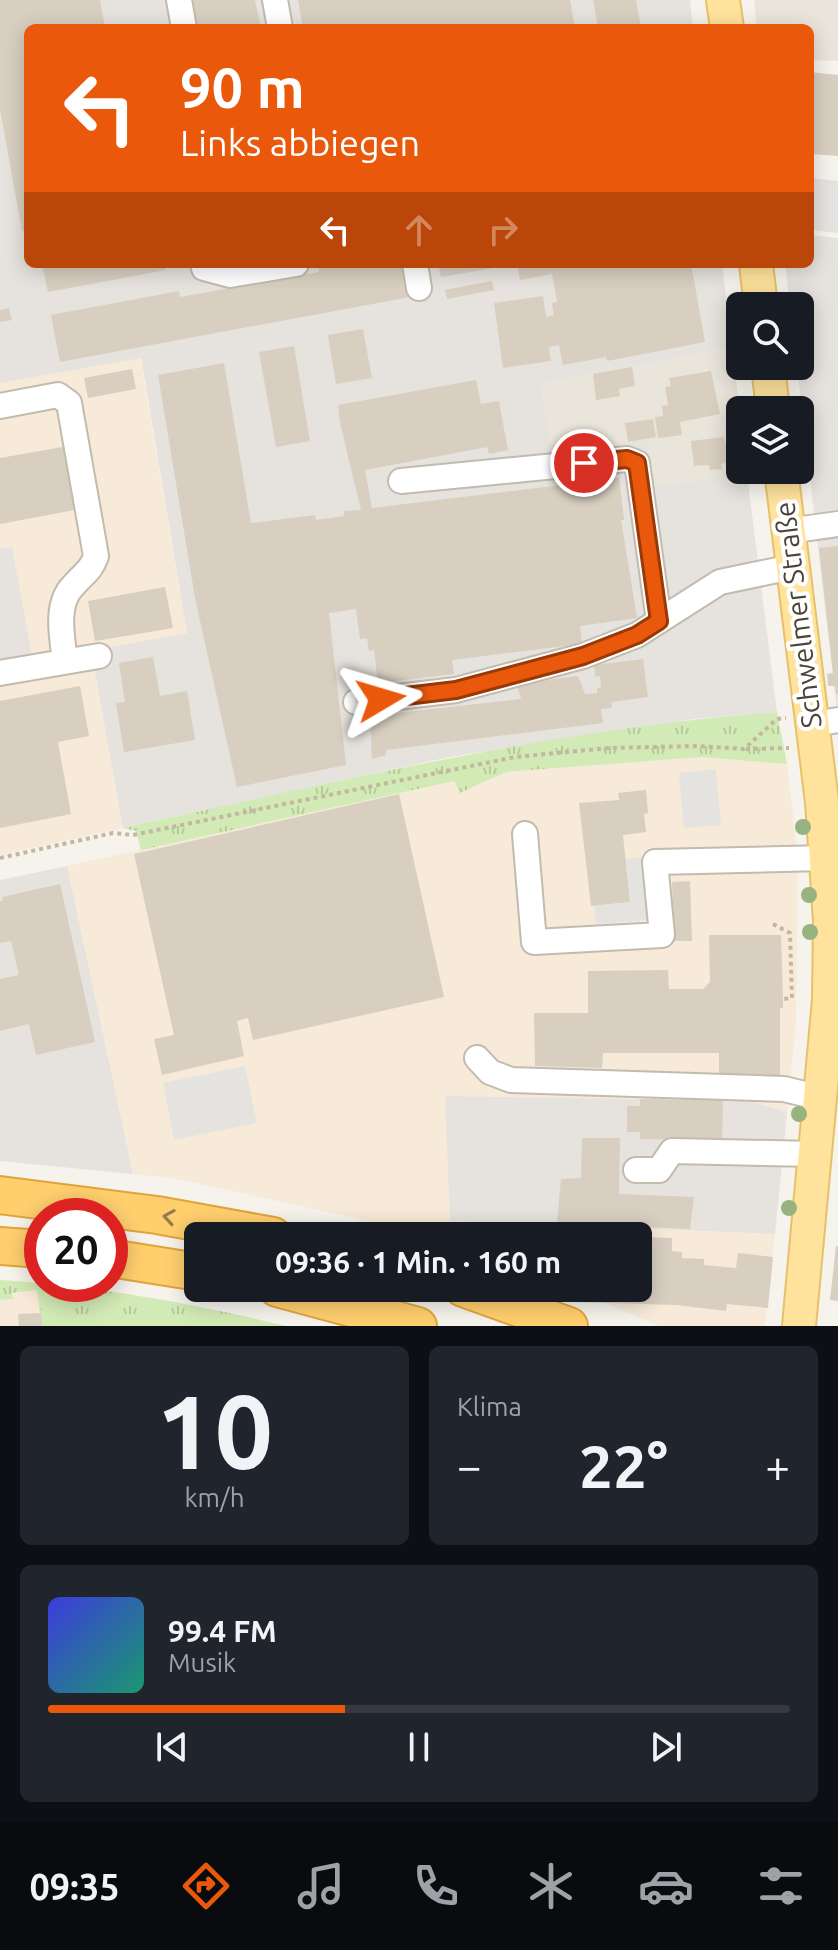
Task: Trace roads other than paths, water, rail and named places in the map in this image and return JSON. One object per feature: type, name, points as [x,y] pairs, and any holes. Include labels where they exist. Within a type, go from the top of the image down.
[{"type":"highway","points":[[0,1195],[196,1222]]},
{"type":"highway","points":[[0,1246],[24,1248]]},
{"type":"highway","points":[[128,1261],[184,1270]]},
{"type":"highway","points":[[329,1302],[418,1326]]},
{"type":"highway","points":[[502,1302],[569,1326]]},
{"type":"main road","points":[[723,0],[726,24]]},
{"type":"main road","points":[[756,268],[759,292]]},
{"type":"main road","name":"Schwelmer Straße","points":[[783,484],[792,567],[821,730],[831,864],[834,1000],[821,1098],[799,1326]]},
{"type":"lane","points":[[179,0],[183,24]]},
{"type":"lane","points":[[275,0],[279,24]]},
{"type":"lane","points":[[204,268],[230,275],[272,268]]},
{"type":"lane","points":[[0,406],[58,395],[69,403],[96,556],[92,570],[71,587],[62,605],[65,661]]},
{"type":"lane","points":[[401,481],[627,459],[637,463],[659,621]]},
{"type":"lane","points":[[788,531],[838,524]]},
{"type":"lane","points":[[356,702],[456,690],[583,656],[637,635],[720,582],[792,567]]},
{"type":"lane","points":[[0,673],[99,656]]},
{"type":"lane","points":[[525,834],[534,942],[662,935],[655,862],[831,864]]},
{"type":"lane","points":[[477,1058],[490,1072],[511,1080],[784,1089],[821,1098]]},
{"type":"lane","points":[[636,1170],[659,1170],[672,1151],[816,1154]]}]
